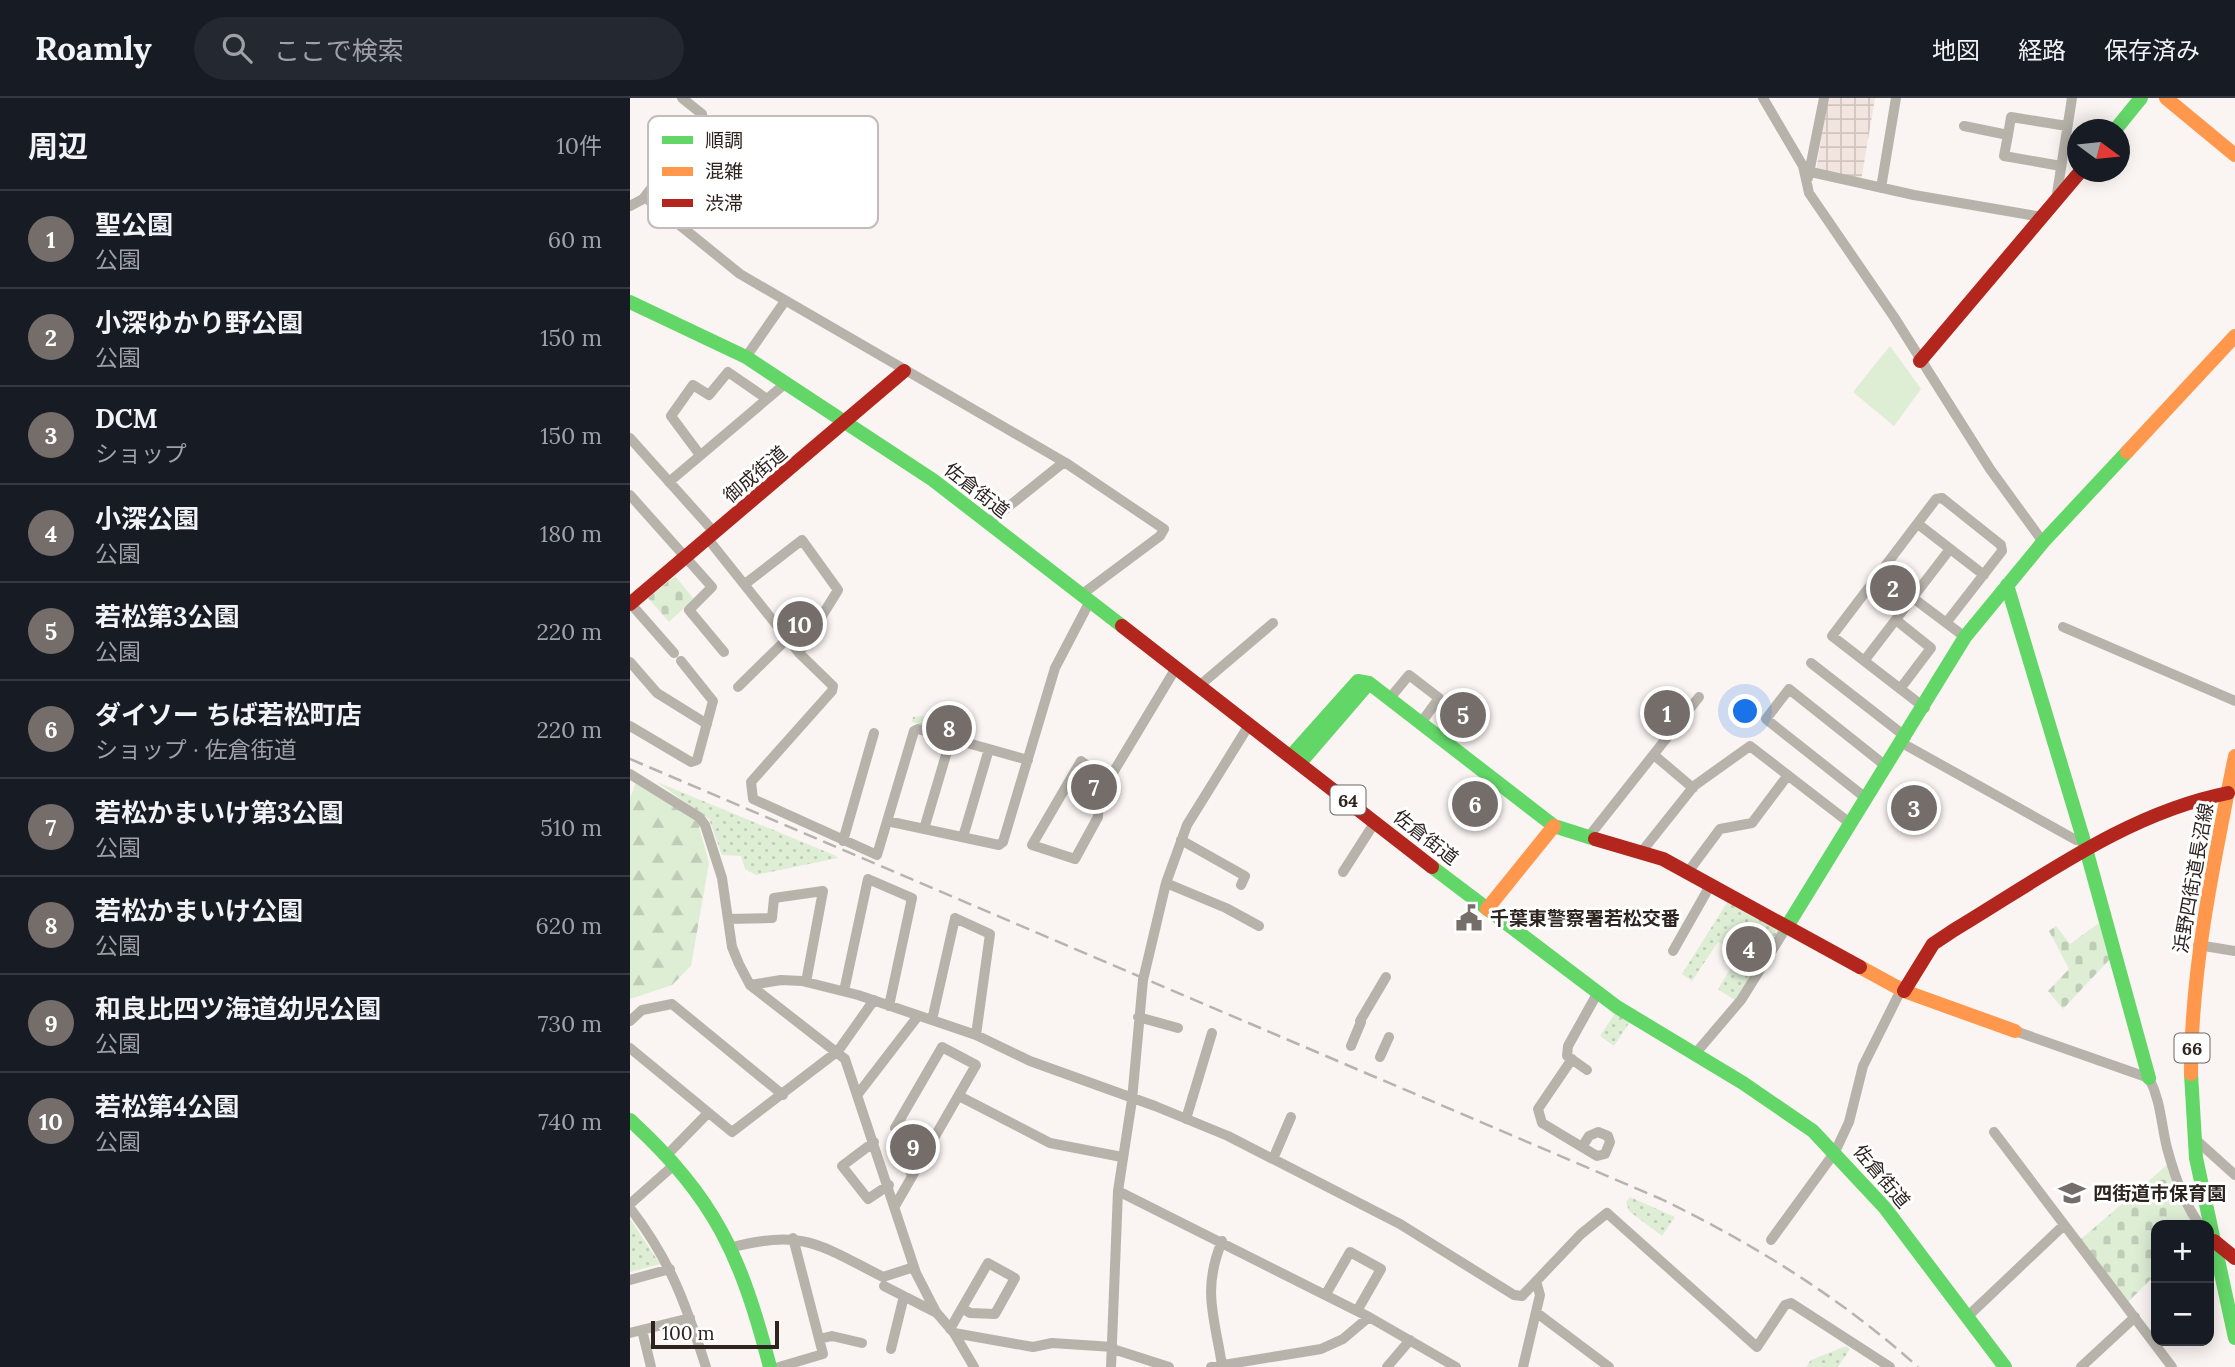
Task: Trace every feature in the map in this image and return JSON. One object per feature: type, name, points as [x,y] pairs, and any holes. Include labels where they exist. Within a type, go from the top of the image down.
[{"type":"street","points":[[682,98],[702,116]]},
{"type":"street","points":[[1763,98],[1803,166],[1810,193],[1990,469],[2043,542]]},
{"type":"street","points":[[1808,177],[1824,98]]},
{"type":"street","points":[[1881,188],[1896,98]]},
{"type":"street","points":[[2068,119],[2072,98]]},
{"type":"street","points":[[2124,119],[2141,98]]},
{"type":"street","points":[[2166,98],[2235,155]]},
{"type":"street","points":[[2056,200],[2067,126],[2011,117],[2004,156],[2061,166]]},
{"type":"street","points":[[1964,126],[2008,135]]},
{"type":"street","points":[[1808,177],[2042,217]]},
{"type":"street","points":[[1920,361],[2071,182]]},
{"type":"street","points":[[630,206],[648,193]]},
{"type":"street","points":[[681,228],[703,247],[785,301],[1063,462],[1164,529],[1160,536],[1085,598],[1055,668],[1003,842],[999,845],[887,821]]},
{"type":"street","points":[[746,357],[785,301]]},
{"type":"street","name":"佐倉街道","points":[[630,302],[746,357],[933,480],[1597,993],[1794,1116],[1835,1152],[1885,1208],[2005,1367]]},
{"type":"street","points":[[1695,1054],[1741,1000],[1924,708],[1965,637],[2043,542],[2235,336]]},
{"type":"street","name":"御成街道","points":[[631,604],[904,371]]},
{"type":"street","points":[[700,455],[671,416],[693,385],[709,395],[728,372],[766,399]]},
{"type":"street","points":[[669,482],[786,383]]},
{"type":"street","points":[[630,438],[669,482],[799,653],[832,682],[832,691],[751,782],[753,799],[776,812],[877,855],[914,731],[918,729],[1028,760]]},
{"type":"street","points":[[988,523],[1063,462]]},
{"type":"street","points":[[630,495],[712,587],[689,610],[719,649]]},
{"type":"street","points":[[1924,708],[1832,636],[1936,499],[1942,499],[2001,545],[2001,551],[1946,623]]},
{"type":"street","points":[[1918,524],[1984,575]]},
{"type":"street","points":[[745,584],[802,540],[838,590],[799,653]]},
{"type":"street","points":[[1864,661],[1950,549]]},
{"type":"street","points":[[2007,584],[2083,838],[2149,1078],[2158,1094],[2172,1161],[2189,1210],[2196,1220]]},
{"type":"street","points":[[1913,598],[1965,637]]},
{"type":"street","points":[[630,726],[691,762],[697,760],[713,701],[631,604]]},
{"type":"street","points":[[1896,620],[1931,648],[1900,689]]},
{"type":"street","points":[[1199,685],[1273,623]]},
{"type":"street","points":[[2063,627],[2235,701]]},
{"type":"street","points":[[743,685],[788,638]]},
{"type":"street","points":[[630,662],[657,693],[707,724]]},
{"type":"street","points":[[1811,663],[1904,740],[2076,840],[2083,838]]},
{"type":"street","points":[[1108,781],[1081,761],[1032,845],[1075,859],[1098,817],[1099,797],[1176,668]]},
{"type":"street","points":[[1390,698],[1409,675],[1439,698],[1421,723]]},
{"type":"street","points":[[1296,760],[1357,681],[1369,683],[1554,826],[1643,850],[1711,884],[1786,928],[1903,990],[2149,1078]]},
{"type":"street","points":[[1867,799],[1766,719],[1789,689],[1887,767]]},
{"type":"street","points":[[1590,835],[1699,698]]},
{"type":"street","points":[[1111,1367],[1118,1191],[1132,1100],[1143,981],[1166,883],[1181,840],[1193,815],[1249,725]]},
{"type":"street","points":[[843,841],[874,733]]},
{"type":"street","points":[[924,829],[951,738]]},
{"type":"street","points":[[1643,850],[1693,788],[1750,746],[1851,824]]},
{"type":"street","points":[[963,837],[989,749]]},
{"type":"street","points":[[1654,755],[1693,788]]},
{"type":"street","name":"浜野四街道長沼線","points":[[2208,1220],[2195,1139],[2191,1057],[2198,945],[2231,792],[2235,756]]},
{"type":"street","points":[[630,774],[699,817],[705,825],[722,878],[732,947],[750,985],[845,1059],[914,1267],[936,1312],[952,1331],[974,1367]]},
{"type":"street","points":[[1688,872],[1720,829],[1752,823],[1788,775]]},
{"type":"street","points":[[1771,1240],[1835,1152],[1849,1122],[1863,1066],[1903,990],[1933,944],[2087,853],[2101,840],[2127,826],[2203,798],[2231,792]]},
{"type":"street","points":[[1343,872],[1376,822]]},
{"type":"street","points":[[1487,909],[1554,826]]},
{"type":"street","points":[[1181,840],[1245,876],[1241,884]]},
{"type":"street","points":[[844,991],[868,879],[912,898],[890,1006]]},
{"type":"street","points":[[1166,883],[1226,908],[1259,926]]},
{"type":"street","points":[[1673,951],[1711,884]]},
{"type":"street","points":[[728,919],[772,918],[774,898],[823,891],[806,982]]},
{"type":"street","points":[[932,1020],[956,918],[990,934],[976,1035]]},
{"type":"street","points":[[2198,945],[2235,951]]},
{"type":"street","points":[[1351,1046],[1360,1021],[1386,977]]},
{"type":"street","points":[[750,985],[781,980],[806,982],[874,1000],[976,1035],[1030,1061],[1186,1119],[1273,1159],[1400,1224],[1514,1295],[1522,1296],[1607,1213],[1757,1347],[1786,1305],[1791,1303],[1890,1367]]},
{"type":"street","points":[[1587,1070],[1567,1056],[1568,1046],[1597,993]]},
{"type":"street","points":[[630,1048],[732,1132],[838,1051],[874,1000]]},
{"type":"street","points":[[630,1021],[642,1010],[672,1004],[783,1095]]},
{"type":"street","points":[[858,1094],[918,1016]]},
{"type":"street","points":[[1138,1017],[1178,1028]]},
{"type":"street","points":[[1186,1119],[1212,1033]]},
{"type":"street","points":[[1380,1058],[1389,1037]]},
{"type":"street","points":[[895,1206],[976,1066],[942,1048],[895,1128],[912,1176]]},
{"type":"street","points":[[1572,1059],[1538,1109],[1542,1123],[1582,1147]]},
{"type":"street","points":[[960,1096],[1050,1143],[1122,1157]]},
{"type":"street","points":[[706,1367],[670,1269],[630,1206],[708,1113]]},
{"type":"street","points":[[1273,1159],[1291,1118]]},
{"type":"street","points":[[630,1120],[671,1160],[719,1225],[749,1287],[770,1367]]},
{"type":"street","points":[[1994,1132],[2172,1367]]},
{"type":"street","points":[[2195,1139],[2235,1175]]},
{"type":"street","points":[[874,1142],[842,1167],[868,1199],[888,1185]]},
{"type":"street","points":[[1118,1191],[1326,1294],[1456,1367]]},
{"type":"street","points":[[1967,1317],[2064,1225]]},
{"type":"street","points":[[730,1248],[777,1237],[793,1238],[824,1247],[883,1277],[914,1267]]},
{"type":"street","points":[[779,1367],[823,1354],[793,1238]]},
{"type":"street","points":[[2214,1240],[2235,1258]]},
{"type":"street","points":[[1222,1241],[1210,1269],[1210,1291],[1222,1365]]},
{"type":"street","name":"浜野四街道長沼線","points":[[2214,1250],[2235,1338]]},
{"type":"street","points":[[1326,1294],[1350,1252],[1381,1269],[1357,1311]]},
{"type":"street","points":[[952,1331],[962,1308],[988,1263],[1015,1279],[995,1314],[971,1313],[962,1308]]},
{"type":"street","points":[[630,1280],[670,1269]]},
{"type":"street","points":[[1522,1367],[1540,1295],[1536,1280]]},
{"type":"street","points":[[884,1286],[936,1312]]},
{"type":"street","points":[[891,1349],[904,1296]]},
{"type":"street","points":[[1537,1313],[1609,1367]]},
{"type":"street","points":[[1211,1367],[1273,1363],[1321,1349],[1343,1339],[1369,1317]]},
{"type":"street","points":[[630,1334],[690,1318]]},
{"type":"street","points":[[2081,1367],[2134,1318]]},
{"type":"street","points":[[642,1330],[651,1367]]},
{"type":"street","points":[[952,1331],[1033,1347],[1052,1343],[1113,1348],[1169,1367]]},
{"type":"street","points":[[819,1339],[832,1336],[862,1343]]},
{"type":"street","points":[[1387,1367],[1410,1340]]},
{"type":"shaded area","points":[[1828,98],[1875,98],[1861,181],[1816,171]]},
{"type":"green space","points":[[1890,346],[1921,389],[1894,426],[1853,392]]},
{"type":"green space","points":[[1889,566],[1901,575],[1898,580],[1911,590],[1896,610],[1882,599],[1886,594],[1874,585]]},
{"type":"green space","points":[[675,576],[694,599],[669,622],[648,598]]},
{"type":"green space","points":[[806,611],[812,620],[800,640],[794,639],[786,628]]},
{"type":"green space","points":[[1470,688],[1487,702],[1456,742],[1439,729]]},
{"type":"green space","points":[[1662,699],[1681,715],[1672,726],[1653,710]]},
{"type":"green space","points":[[967,711],[961,735],[912,722],[913,717]]},
{"type":"green space","points":[[636,782],[697,819],[709,863],[691,966],[672,985],[630,999],[630,798]]},
{"type":"green space","points":[[657,782],[838,858],[756,875],[745,869],[741,856],[722,855],[709,819]]},
{"type":"green space","points":[[1728,901],[1781,931],[1736,1001],[1718,989],[1739,955],[1718,942],[1692,981],[1682,974]]},
{"type":"green space","points":[[2099,923],[2110,959],[2063,1009],[2048,991],[2069,969],[2049,931],[2056,926],[2070,944]]},
{"type":"green space","points":[[1617,1010],[1631,1020],[1614,1046],[1600,1036]]},
{"type":"green space","points":[[902,1117],[931,1133],[914,1163],[908,1160],[898,1125]]},
{"type":"green space","points":[[2167,1165],[2192,1220],[2151,1220],[2151,1279],[2128,1302],[2080,1240]]},
{"type":"green space","points":[[1630,1197],[1675,1217],[1662,1236],[1629,1211],[1626,1202]]},
{"type":"green space","points":[[630,1219],[660,1264],[630,1272]]},
{"type":"green space","points":[[1846,1346],[1850,1349],[1838,1367],[1806,1367],[1811,1360]]},
{"type":"railway","points":[[630,759],[1661,1199],[1696,1216],[1796,1274],[1858,1318],[1918,1367]]},
{"type":"traffic: fast","points":[[2124,119],[2141,98]]},
{"type":"traffic: fast","points":[[630,302],[746,357],[933,480],[1122,626]]},
{"type":"traffic: fast","points":[[1786,928],[1965,637],[2043,542],[2127,452]]},
{"type":"traffic: fast","points":[[2007,585],[2083,838],[2149,1078]]},
{"type":"traffic: fast","points":[[1291,756],[1358,681],[1369,683],[1554,826],[1595,839]]},
{"type":"traffic: fast","points":[[1300,763],[1369,683]]},
{"type":"traffic: fast","points":[[1432,867],[1617,1007],[1743,1083],[1813,1131],[1885,1208],[2005,1367]]},
{"type":"traffic: fast","points":[[2191,1074],[2196,1158],[2235,1338]]},
{"type":"traffic: fast","points":[[630,1120],[684,1176],[721,1232],[748,1293],[770,1367]]},
{"type":"traffic: slow","points":[[2166,98],[2235,155]]},
{"type":"traffic: slow","points":[[2127,452],[2235,336]]},
{"type":"traffic: slow","points":[[2191,1074],[2199,954],[2235,756]]},
{"type":"traffic: slow","points":[[1487,909],[1554,826]]},
{"type":"traffic: slow","points":[[1860,967],[1904,991],[2015,1031]]},
{"type":"traffic: jam","points":[[1920,361],[2072,182]]},
{"type":"traffic: jam","points":[[630,604],[904,371]]},
{"type":"traffic: jam","points":[[1122,626],[1432,867]]},
{"type":"traffic: jam","points":[[1904,991],[1933,944],[2052,869],[2120,831],[2191,802],[2228,793]]},
{"type":"traffic: jam","points":[[1595,839],[1663,859],[1860,967]]},
{"type":"traffic: jam","points":[[2214,1241],[2235,1258]]},
{"type":"place","name":"小深ゆかり野公園","points":[[1893,588]]},
{"type":"place","name":"若松第4公園","points":[[800,624]]},
{"type":"place","name":"聖公園","points":[[1667,713]]},
{"type":"place","name":"若松第3公園","points":[[1463,715]]},
{"type":"place","name":"若松かまいけ公園","points":[[949,728]]},
{"type":"place","name":"若松かまいけ第3公園","points":[[1094,787]]},
{"type":"place","name":"ダイソー ちば若松町店","points":[[1475,804]]},
{"type":"place","name":"DCM","points":[[1914,808]]},
{"type":"place","name":"千葉東警察署若松交番","points":[[1469,918]]},
{"type":"place","name":"小深公園","points":[[1749,949]]},
{"type":"place","name":"和良比四ツ海道幼児公園","points":[[913,1147]]},
{"type":"place","name":"四街道市保育園","points":[[2072,1193]]}]
